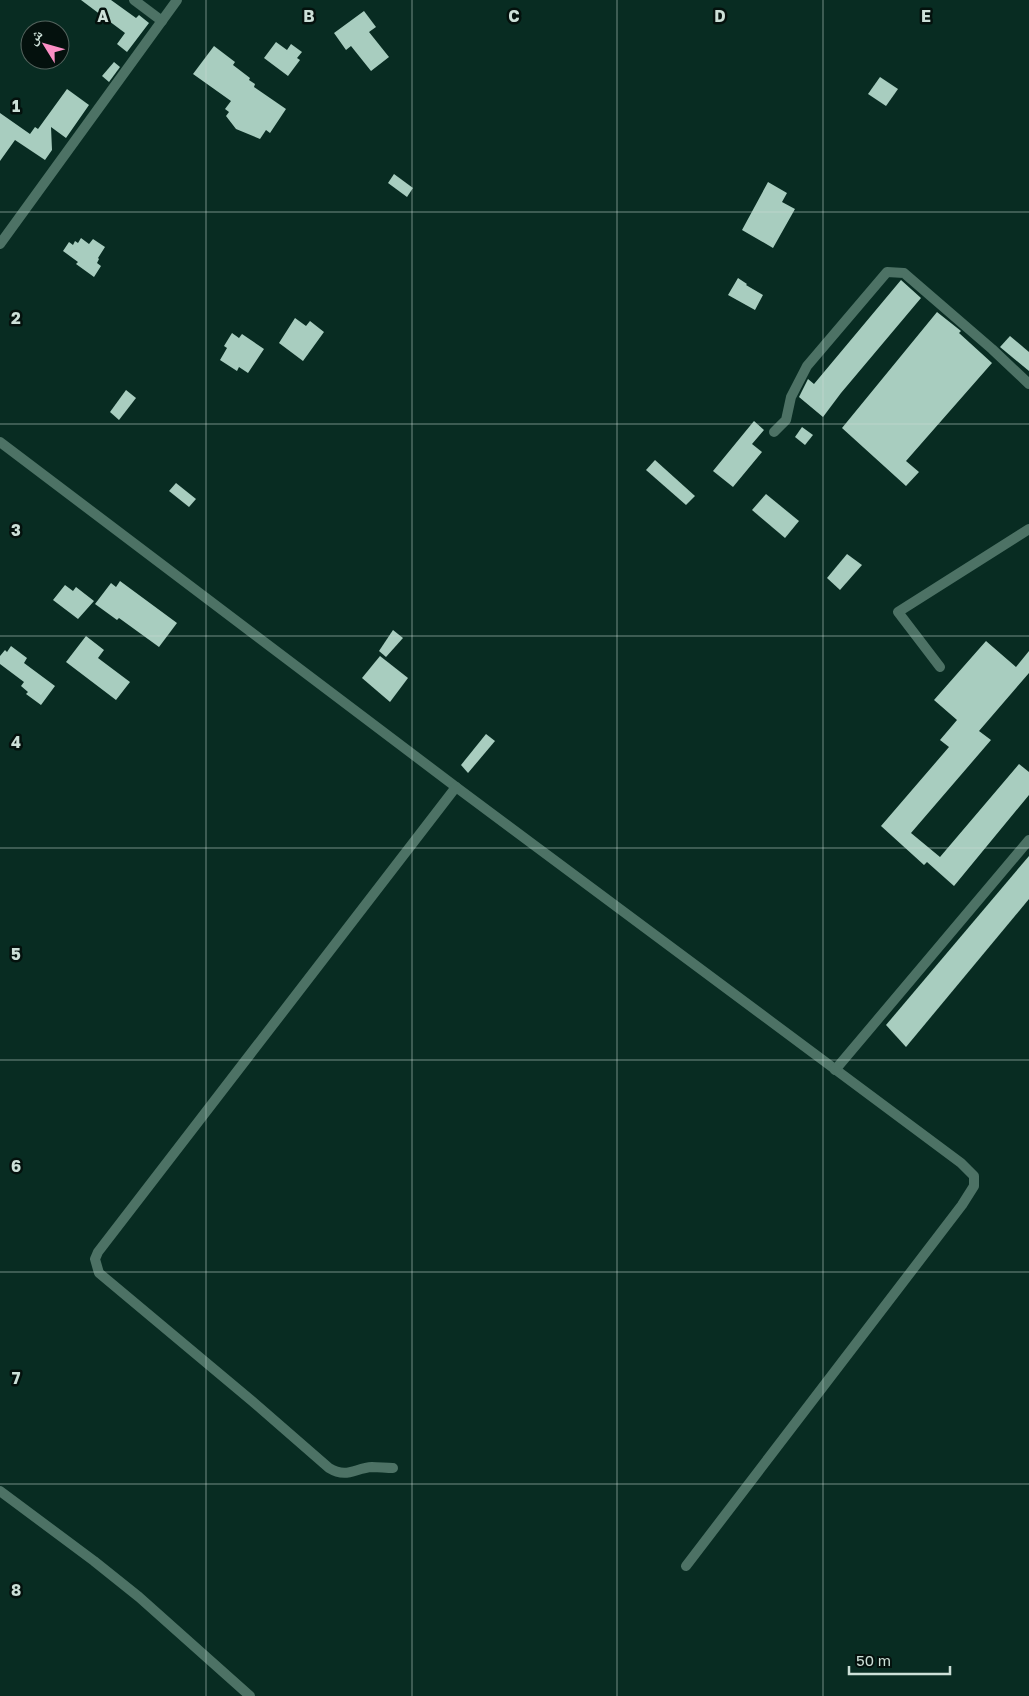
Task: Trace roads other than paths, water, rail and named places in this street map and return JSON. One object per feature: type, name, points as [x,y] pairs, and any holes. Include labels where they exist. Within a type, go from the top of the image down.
[{"type":"street","points":[[134,0],[162,21]]},
{"type":"street","points":[[0,244],[177,0]]},
{"type":"street","points":[[774,432],[786,420],[791,397],[807,366],[887,272],[904,273],[992,349],[1029,384]]},
{"type":"street","points":[[0,442],[456,787],[972,1172],[974,1186],[939,1235],[686,1566]]},
{"type":"street","points":[[940,667],[898,612],[1029,529]]},
{"type":"street","points":[[393,1468],[371,1467],[350,1473],[337,1473],[329,1468],[99,1273],[95,1259],[104,1244],[456,787]]},
{"type":"street","points":[[835,1070],[1029,840]]},
{"type":"street","points":[[0,1491],[139,1597],[250,1696]]}]
